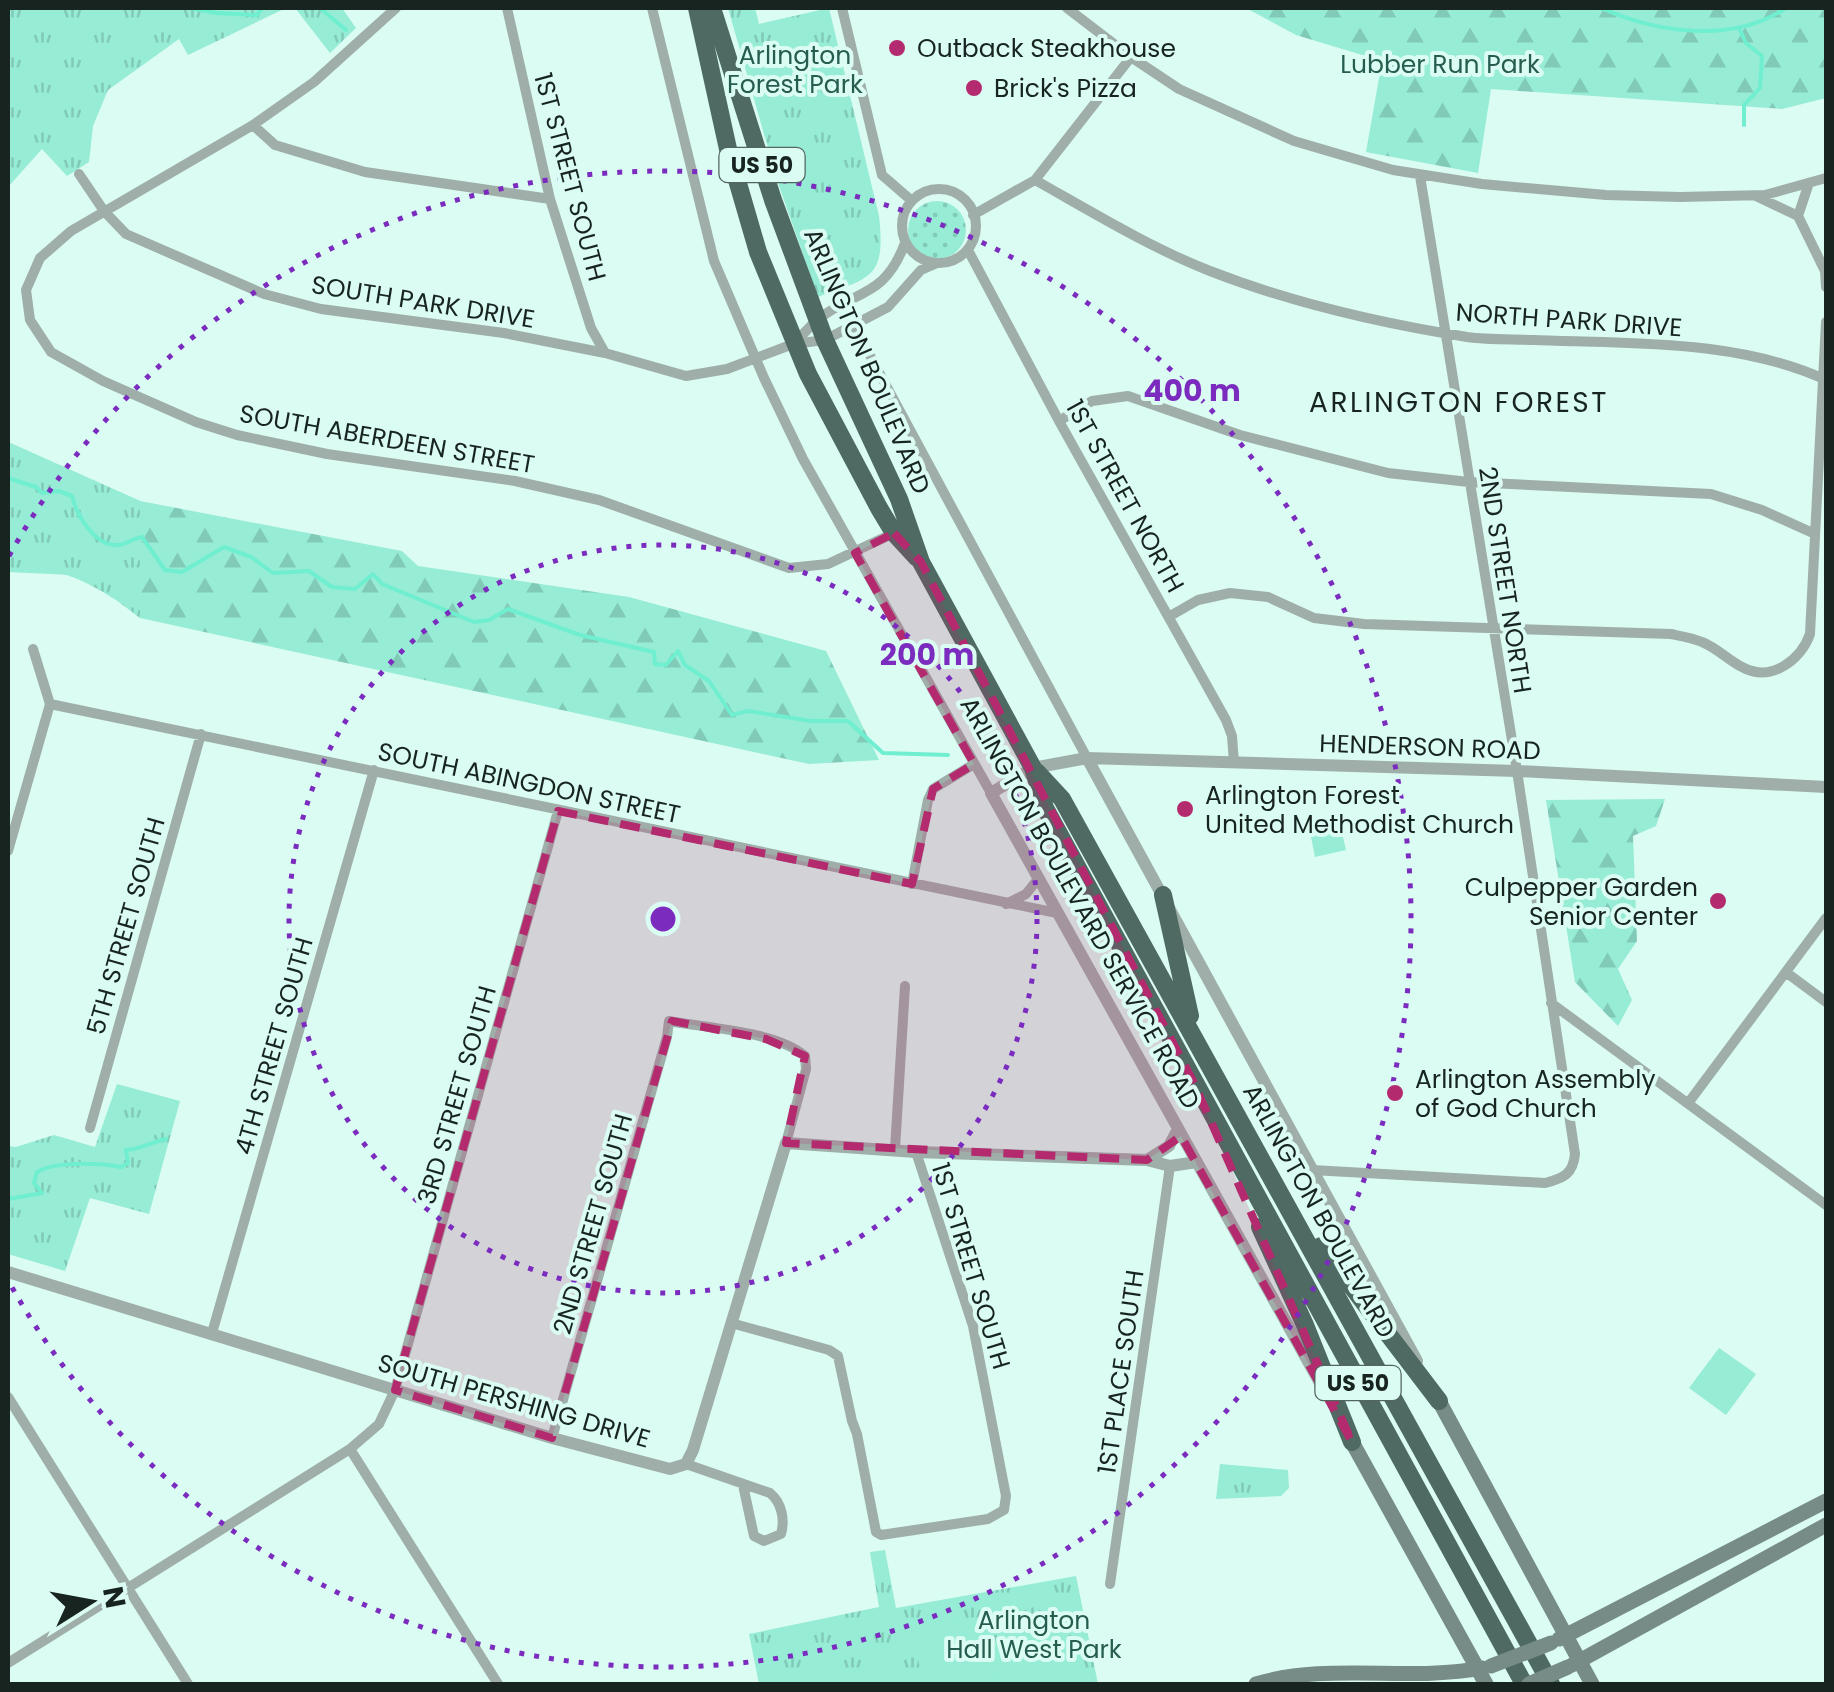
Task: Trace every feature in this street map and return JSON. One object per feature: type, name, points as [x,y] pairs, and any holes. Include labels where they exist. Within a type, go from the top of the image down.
[{"type":"highway","name":"ARLINGTON BOULEVARD","points":[[697,8],[741,198],[794,344],[894,532],[921,562]]},
{"type":"highway","name":"ARLINGTON BOULEVARD","points":[[712,8],[767,182],[817,320],[899,499],[921,562],[1033,768],[1045,808],[1192,1081],[1527,1684]]},
{"type":"highway","name":"ARLINGTON BOULEVARD","points":[[1033,768],[1062,799],[1551,1684]]},
{"type":"highway","points":[[1163,895],[1197,1040]]},
{"type":"highway","points":[[1192,1081],[1297,1306],[1352,1442]]},
{"type":"highway","points":[[1286,1200],[1439,1401]]},
{"type":"main road","points":[[1439,1401],[1559,1639],[1592,1684]]},
{"type":"main road","name":"ARLINGTON BOULEVARD SERVICE ROAD","points":[[1352,1442],[1484,1668],[1486,1684]]},
{"type":"main road","points":[[1256,1684],[1316,1675],[1426,1675],[1484,1668],[1559,1639],[1826,1501]]},
{"type":"main road","points":[[1527,1684],[1574,1664],[1826,1525]]},
{"type":"street","name":"SOUTH ABERDEEN STREET","points":[[396,8],[314,82],[253,125],[71,231],[40,258],[26,290],[30,320],[51,352],[103,381],[196,422],[237,435],[327,454],[515,481],[582,496],[775,565],[815,568],[894,532]]},
{"type":"street","name":"1ST STREET SOUTH","points":[[507,8],[550,199],[590,328],[605,353]]},
{"type":"street","name":"ARLINGTON BOULEVARD SERVICE ROAD","points":[[652,8],[714,261],[803,459],[1352,1442]]},
{"type":"street","points":[[842,8],[882,175],[912,201]]},
{"type":"street","points":[[1067,8],[1179,89],[1246,122],[1294,141],[1420,176],[1606,195],[1755,196],[1826,178]]},
{"type":"street","points":[[973,215],[1035,180],[1130,57]]},
{"type":"street","points":[[253,125],[275,145],[366,172],[550,199]]},
{"type":"street","name":"SOUTH PARK DRIVE","points":[[78,174],[126,234],[264,294],[322,309],[504,332],[605,353],[686,376],[756,359],[794,344]]},
{"type":"street","name":"2ND STREET NORTH","points":[[1312,1170],[1546,1183],[1563,1179],[1574,1168],[1517,771],[1420,176]]},
{"type":"street","name":"NORTH PARK DRIVE","points":[[1035,180],[1122,229],[1209,270],[1326,310],[1467,337],[1648,345],[1763,357],[1799,367],[1825,380]]},
{"type":"street","points":[[1798,216],[1810,184]]},
{"type":"street","points":[[949,189],[960,195],[977,228],[969,252],[958,260],[934,264],[914,278],[888,307],[854,326],[825,340],[794,344],[817,320],[878,286],[897,265],[905,243],[905,216],[912,201],[924,190],[949,189]]},
{"type":"street","points":[[1755,196],[1798,216],[1825,271],[1826,287]]},
{"type":"street","points":[[905,243],[912,253],[934,264]]},
{"type":"street","name":"1ST STREET NORTH","points":[[969,252],[1230,727],[1234,763]]},
{"type":"street","points":[[1170,616],[1198,600],[1230,593],[1268,597],[1314,618],[1364,624],[1671,634],[1702,641],[1744,669],[1760,672],[1788,666],[1804,652],[1810,634],[1826,322]]},
{"type":"street","name":"ARLINGTON BOULEVARD","points":[[854,326],[1087,758]]},
{"type":"street","points":[[1059,421],[1092,401],[1128,396],[1240,435],[1388,473],[1468,482],[1711,494],[1762,510],[1814,534]]},
{"type":"street","points":[[8,850],[50,704],[32,649]]},
{"type":"street","name":"SOUTH ABINGDON STREET","points":[[50,704],[1057,914]]},
{"type":"street","name":"5TH STREET SOUTH","points":[[90,1128],[201,734]]},
{"type":"street","points":[[1087,758],[1439,1401]]},
{"type":"street","name":"HENDERSON ROAD","points":[[1033,768],[1087,758],[1517,771],[1826,787]]},
{"type":"street","points":[[912,884],[933,789],[974,764]]},
{"type":"street","points":[[991,794],[1033,768]]},
{"type":"street","name":"4TH STREET SOUTH","points":[[212,1334],[374,770]]},
{"type":"street","name":"3RD STREET SOUTH","points":[[8,1663],[350,1448],[379,1424],[395,1390],[558,811]]},
{"type":"street","points":[[1006,904],[1026,894],[1038,879]]},
{"type":"street","points":[[1688,1102],[1826,918]]},
{"type":"street","points":[[1787,972],[1826,1002]]},
{"type":"street","name":"1ST STREET SOUTH","points":[[896,1150],[905,986]]},
{"type":"street","points":[[1551,1003],[1826,1205]]},
{"type":"street","name":"2ND STREET SOUTH","points":[[552,1438],[669,1021],[766,1038],[804,1056],[806,1069],[786,1143]]},
{"type":"street","points":[[1147,1160],[1168,1146],[1178,1129]]},
{"type":"street","points":[[742,1485],[754,1536],[764,1542],[776,1538],[783,1528],[782,1511],[770,1493],[686,1464],[786,1143],[1147,1160],[1170,1166],[1197,1162]]},
{"type":"street","name":"1ST STREET SOUTH","points":[[731,1322],[838,1356],[858,1434],[876,1532],[885,1537],[988,1519],[1004,1510],[1006,1496],[978,1345],[916,1152]]},
{"type":"street","name":"1ST PLACE SOUTH","points":[[1110,1584],[1170,1166]]},
{"type":"street","name":"SOUTH PERSHING DRIVE","points":[[8,1272],[552,1438],[670,1469],[686,1464]]},
{"type":"street","points":[[8,1396],[188,1684]]},
{"type":"street","points":[[350,1448],[498,1684]]},
{"type":"highlighted area","points":[[894,533],[921,562],[1193,1081],[1352,1442],[1181,1136],[1147,1160],[786,1143],[805,1056],[766,1039],[672,1021],[552,1438],[395,1390],[558,811],[912,884],[933,789],[974,764],[855,553]]},
{"type":"green space","points":[[8,8],[286,8],[188,55],[179,39],[108,90],[93,126],[89,162],[67,176],[42,149],[8,187]]},
{"type":"green space","points":[[295,8],[342,8],[356,28],[330,53]]},
{"type":"green space","name":"Arlington Forest Park","points":[[728,8],[755,8],[759,24],[829,8],[881,237],[877,264],[871,273],[851,285],[818,297],[778,183]]},
{"type":"green space","name":"Lubber Run Park","points":[[1246,8],[1826,8],[1826,98],[1782,109],[1491,89],[1478,173],[1366,152],[1382,61],[1296,35]]},
{"type":"green space","points":[[937,201],[957,210],[966,230],[957,250],[937,259],[917,250],[908,230],[917,210]]},
{"type":"green space","points":[[8,442],[140,501],[402,551],[418,566],[629,597],[826,651],[879,760],[809,764],[140,618],[111,596],[61,573],[26,569],[8,572]]},
{"type":"green space","points":[[8,442],[140,501],[140,618],[115,598],[72,575],[8,572]]},
{"type":"green space","points":[[1665,799],[1656,826],[1633,836],[1637,941],[1618,969],[1632,1000],[1618,1026],[1575,982],[1546,800]]},
{"type":"green space","points":[[1339,820],[1346,850],[1315,857],[1309,827]]},
{"type":"green space","points":[[117,1084],[180,1101],[149,1214],[90,1198],[65,1271],[8,1254],[8,1146],[54,1135],[95,1147]]},
{"type":"green space","points":[[1719,1348],[1756,1374],[1726,1415],[1689,1388]]},
{"type":"green space","points":[[1220,1464],[1288,1470],[1289,1488],[1281,1496],[1216,1499]]},
{"type":"green space","name":"Arlington Hall West Park","points":[[885,1550],[896,1608],[1076,1576],[1098,1684],[759,1684],[749,1634],[879,1607],[870,1552]]},
{"type":"green space","points":[[1066,1612],[1074,1684],[1002,1684],[995,1619]]},
{"type":"green space","points":[[986,1617],[993,1684],[921,1684],[915,1624]]},
{"type":"waterway","points":[[191,8],[257,15],[262,8]]},
{"type":"waterway","points":[[320,8],[346,30]]},
{"type":"waterway","points":[[1601,8],[1646,24],[1695,31],[1742,27],[1786,8]]},
{"type":"waterway","points":[[1740,30],[1746,43],[1762,56],[1760,88],[1744,105],[1744,125]]},
{"type":"waterway","points":[[8,478],[36,487],[42,493],[58,491],[72,496],[83,521],[102,541],[119,545],[142,537],[165,570],[182,572],[224,547],[251,557],[273,573],[309,571],[332,587],[355,589],[373,574],[382,584],[474,622],[489,620],[508,609],[580,635],[654,652],[655,664],[666,665],[678,651],[685,665],[709,681],[732,715],[748,711],[811,721],[848,721],[883,753],[948,755]]},
{"type":"waterway","points":[[8,1199],[42,1193],[34,1183],[37,1172],[45,1168],[78,1164],[121,1167],[128,1163],[126,1150],[166,1139]]},
{"type":"place","name":"Outback Steakhouse","points":[[897,48]]},
{"type":"place","name":"Brick's Pizza","points":[[974,88]]},
{"type":"place","name":"Arlington Forest United Methodist Church","points":[[1185,809]]},
{"type":"place","name":"Culpepper Garden Senior Center","points":[[1718,901]]},
{"type":"place","name":"Arlington Assembly of God Church","points":[[1395,1093]]},
{"type":"district","name":"ARLINGTON FOREST","points":[[1459,402]]}]
